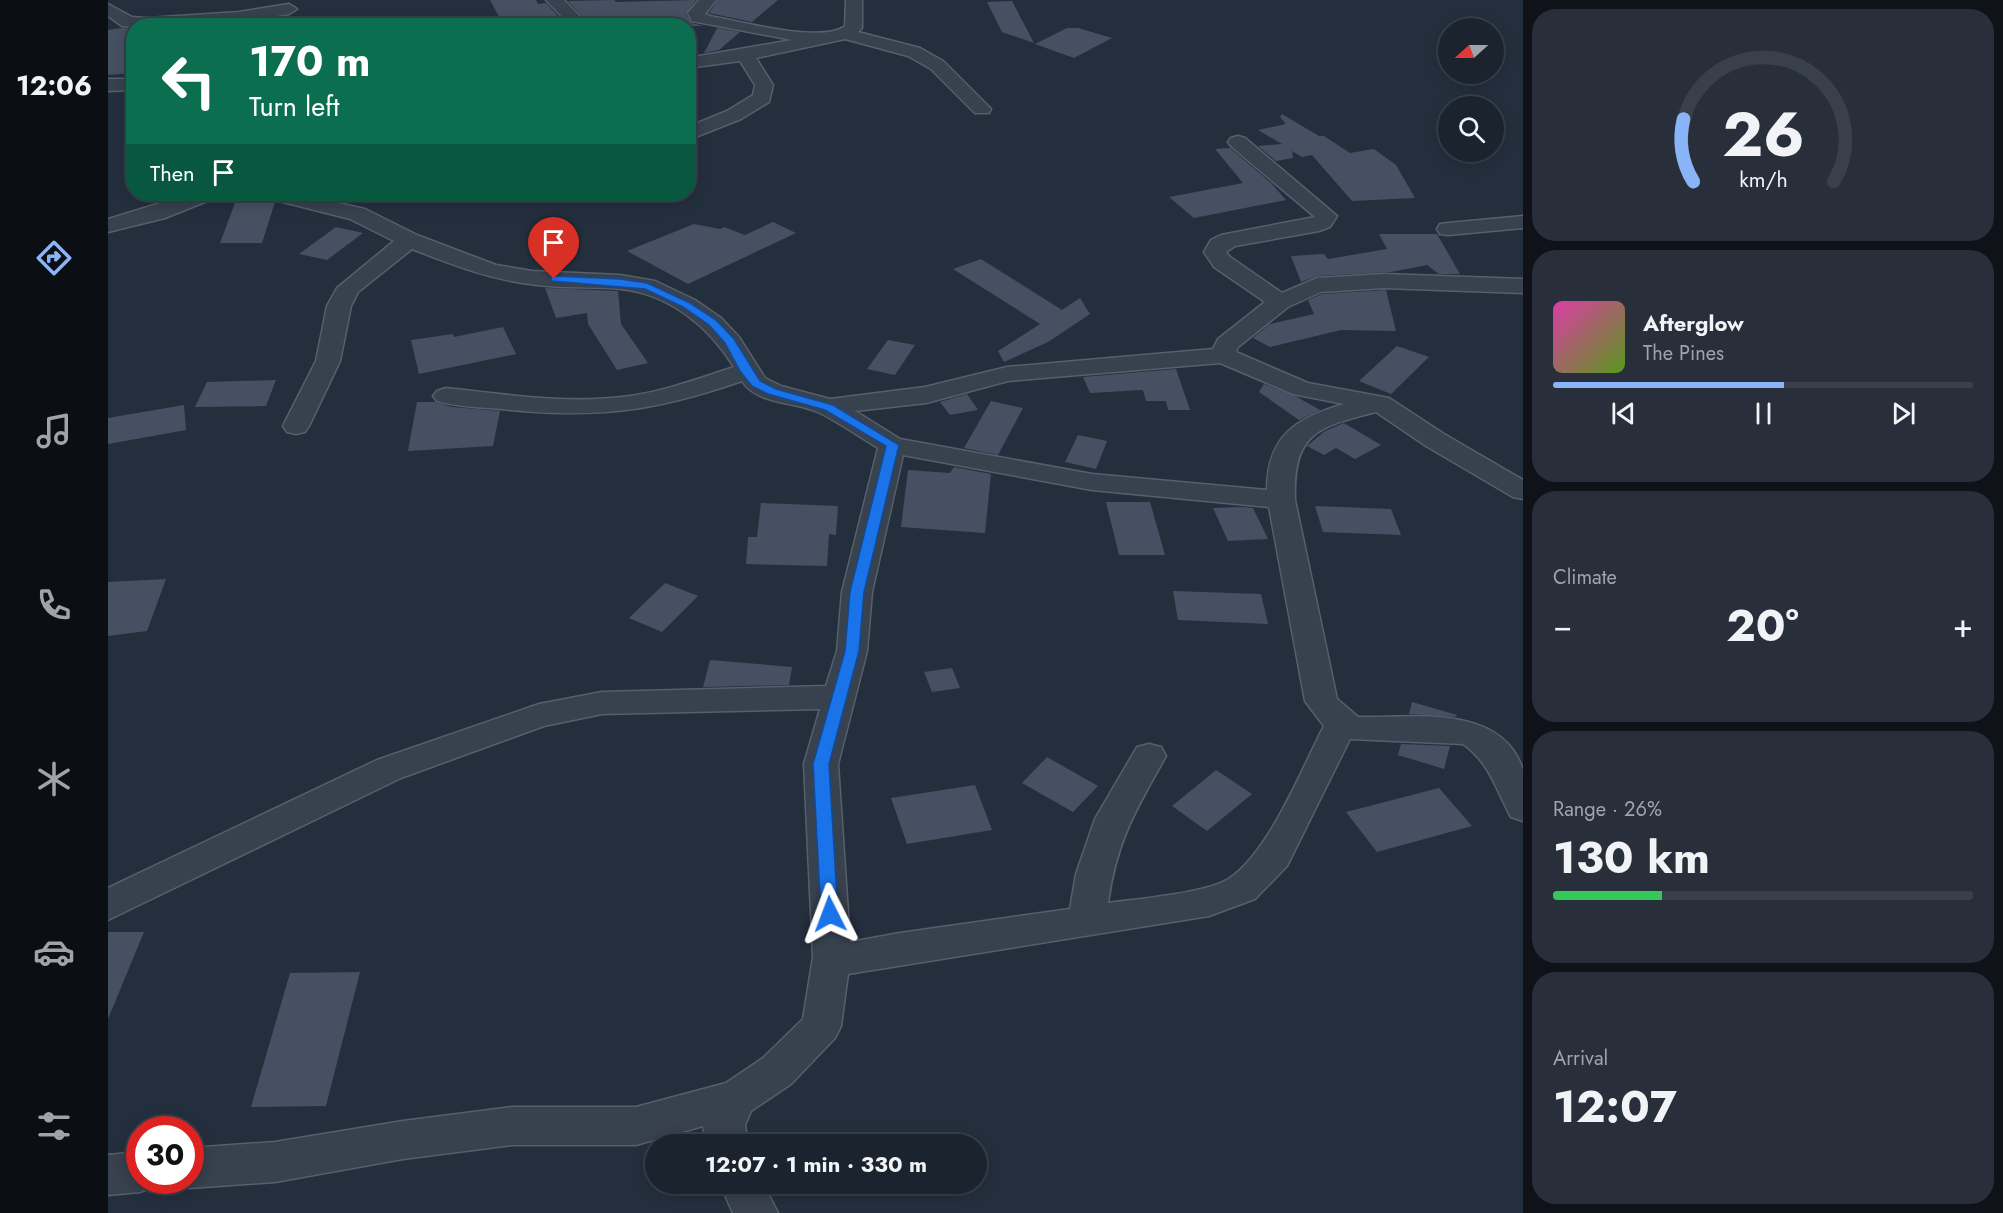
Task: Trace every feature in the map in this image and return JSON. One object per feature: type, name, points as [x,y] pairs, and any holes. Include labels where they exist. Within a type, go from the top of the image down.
[{"type":"street","points":[[235,0],[239,17]]},
{"type":"street","points":[[554,0],[572,18]]},
{"type":"street","points":[[708,0],[696,13],[705,20],[816,39],[845,34],[914,52],[937,65],[982,109]]},
{"type":"street","points":[[696,62],[745,55],[845,34],[853,28],[854,0]]},
{"type":"street","points":[[217,18],[239,17],[294,5]]},
{"type":"street","points":[[286,18],[294,5]]},
{"type":"street","points":[[108,9],[126,21]]},
{"type":"street","points":[[696,131],[734,115],[762,98],[764,85],[745,55]]},
{"type":"street","points":[[108,85],[126,84]]},
{"type":"street","points":[[1238,142],[1326,216],[1322,222],[1311,226],[1229,240],[1219,245],[1215,252],[1222,262],[1280,302]]},
{"type":"street","points":[[108,226],[157,213],[189,201]]},
{"type":"street","points":[[303,201],[357,214],[409,240],[491,271],[532,278],[620,282],[647,286],[687,305],[713,322],[730,342],[746,371],[756,383],[772,391],[829,407],[892,445],[1092,482],[1281,500]]},
{"type":"street","points":[[1448,229],[1523,222]]},
{"type":"street","points":[[296,426],[328,361],[339,306],[348,288],[409,240]]},
{"type":"street","points":[[1223,355],[1227,344],[1280,302],[1317,285],[1384,281],[1523,286]]},
{"type":"street","points":[[829,407],[926,395],[1007,374],[1223,355],[1302,389],[1380,403],[1435,440],[1523,491]]},
{"type":"street","points":[[446,396],[573,406],[620,405],[697,388],[746,371]]},
{"type":"street","points":[[1380,403],[1321,418],[1297,433],[1279,478],[1281,500],[1322,700],[1341,724],[1354,729],[1461,730],[1476,735],[1487,742],[1497,754],[1523,808]]},
{"type":"street","points":[[204,1167],[275,1162],[403,1140],[512,1126],[636,1126],[737,1098],[777,1071],[821,1026],[832,957],[821,764],[852,651],[857,592],[892,445]]},
{"type":"street","points":[[108,905],[389,769],[539,715],[602,703],[840,697]]},
{"type":"street","points":[[832,957],[844,959],[900,948],[1087,922],[1209,901],[1242,889],[1274,856],[1341,724]]},
{"type":"street","points":[[1087,922],[1094,874],[1112,819],[1149,756]]},
{"type":"street","points":[[725,1134],[724,1125],[737,1098]]},
{"type":"street","points":[[108,1175],[126,1173]]},
{"type":"street","points":[[746,1194],[756,1213]]},
{"type":"building","points":[[490,0],[536,0],[538,4],[546,3],[560,18],[500,18]]},
{"type":"building","points":[[696,0],[686,14],[689,18],[584,18],[568,1]]},
{"type":"building","points":[[718,0],[778,0],[752,22],[709,13]]},
{"type":"building","points":[[1012,1],[1034,43],[1002,32],[987,2]]},
{"type":"building","points":[[126,28],[126,74],[108,75],[108,30]]},
{"type":"building","points":[[717,28],[740,32],[719,50],[704,53]]},
{"type":"building","points":[[1067,28],[1078,28],[1112,38],[1074,58],[1035,44]]},
{"type":"building","points":[[1282,114],[1319,136],[1324,136],[1350,153],[1374,149],[1396,165],[1415,198],[1352,201],[1312,155],[1302,157],[1292,151],[1293,158],[1276,161],[1258,146],[1282,144],[1258,130],[1286,124],[1280,117]]},
{"type":"building","points":[[1230,148],[1271,183],[1286,200],[1194,218],[1169,197],[1243,183],[1215,149]]},
{"type":"building","points":[[236,201],[275,202],[262,243],[220,243]]},
{"type":"building","points":[[773,222],[796,233],[688,284],[627,251],[694,224],[720,229],[724,227],[745,235]]},
{"type":"building","points":[[336,227],[363,233],[327,260],[299,254]]},
{"type":"building","points":[[1379,234],[1437,234],[1460,274],[1439,274],[1427,265],[1391,272],[1317,276],[1301,282],[1291,256],[1324,254],[1328,259],[1387,249]]},
{"type":"building","points":[[981,259],[1062,310],[1080,298],[1090,314],[1048,342],[1004,362],[998,351],[1040,324],[953,269]]},
{"type":"building","points":[[545,288],[618,291],[621,324],[648,363],[617,370],[588,324],[587,313],[556,318]]},
{"type":"building","points":[[1386,290],[1396,331],[1341,330],[1270,347],[1253,338],[1270,324],[1314,314],[1308,300],[1322,294]]},
{"type":"building","points":[[503,327],[516,354],[419,374],[411,340],[453,334],[454,337]]},
{"type":"building","points":[[888,340],[915,345],[895,375],[867,369]]},
{"type":"building","points":[[1397,346],[1429,357],[1391,394],[1359,381]]},
{"type":"building","points":[[1176,369],[1190,410],[1168,410],[1166,401],[1146,401],[1143,390],[1090,393],[1083,377]]},
{"type":"building","points":[[276,380],[266,406],[195,407],[207,382]]},
{"type":"building","points":[[1264,384],[1297,397],[1320,410],[1299,420],[1259,392]]},
{"type":"building","points":[[967,394],[978,410],[950,415],[940,402]]},
{"type":"building","points":[[991,401],[1023,408],[998,455],[964,448]]},
{"type":"building","points":[[417,402],[435,402],[452,407],[500,411],[493,446],[408,451]]},
{"type":"building","points":[[184,405],[186,430],[108,444],[108,418]]},
{"type":"building","points":[[1344,423],[1381,445],[1355,459],[1336,448],[1324,455],[1307,446],[1325,431]]},
{"type":"building","points":[[1078,435],[1107,441],[1096,469],[1065,462]]},
{"type":"building","points":[[954,467],[991,474],[985,533],[901,527],[908,470],[950,473]]},
{"type":"building","points":[[1106,502],[1150,502],[1165,555],[1119,555]]},
{"type":"building","points":[[761,503],[838,506],[836,535],[829,534],[827,566],[746,564],[748,537],[757,537]]},
{"type":"building","points":[[1315,506],[1391,509],[1401,535],[1323,532]]},
{"type":"building","points":[[1213,508],[1253,508],[1268,539],[1228,541]]},
{"type":"building","points":[[166,579],[147,631],[108,636],[108,582]]},
{"type":"building","points":[[665,583],[698,596],[662,632],[629,618]]},
{"type":"building","points":[[1173,591],[1261,594],[1268,624],[1178,620]]},
{"type":"building","points":[[710,660],[792,667],[789,685],[703,687]]},
{"type":"building","points":[[952,668],[960,688],[932,692],[924,672]]},
{"type":"building","points":[[1412,702],[1457,715],[1456,717],[1409,714]]},
{"type":"building","points":[[1401,744],[1450,746],[1444,769],[1398,755]]},
{"type":"building","points":[[1047,757],[1098,786],[1073,812],[1022,783]]},
{"type":"building","points":[[1216,770],[1252,794],[1207,831],[1172,806]]},
{"type":"building","points":[[975,785],[992,830],[907,844],[891,798]]},
{"type":"building","points":[[1439,788],[1472,826],[1377,852],[1346,812]]},
{"type":"building","points":[[108,932],[144,932],[108,1019]]},
{"type":"building","points":[[360,972],[326,1106],[251,1107],[290,973]]},
{"type":"route","points":[[554,279],[620,282],[647,286],[687,305],[713,322],[730,342],[746,371],[756,383],[772,391],[829,407],[892,445],[857,592],[852,651],[821,764],[830,914]]}]
